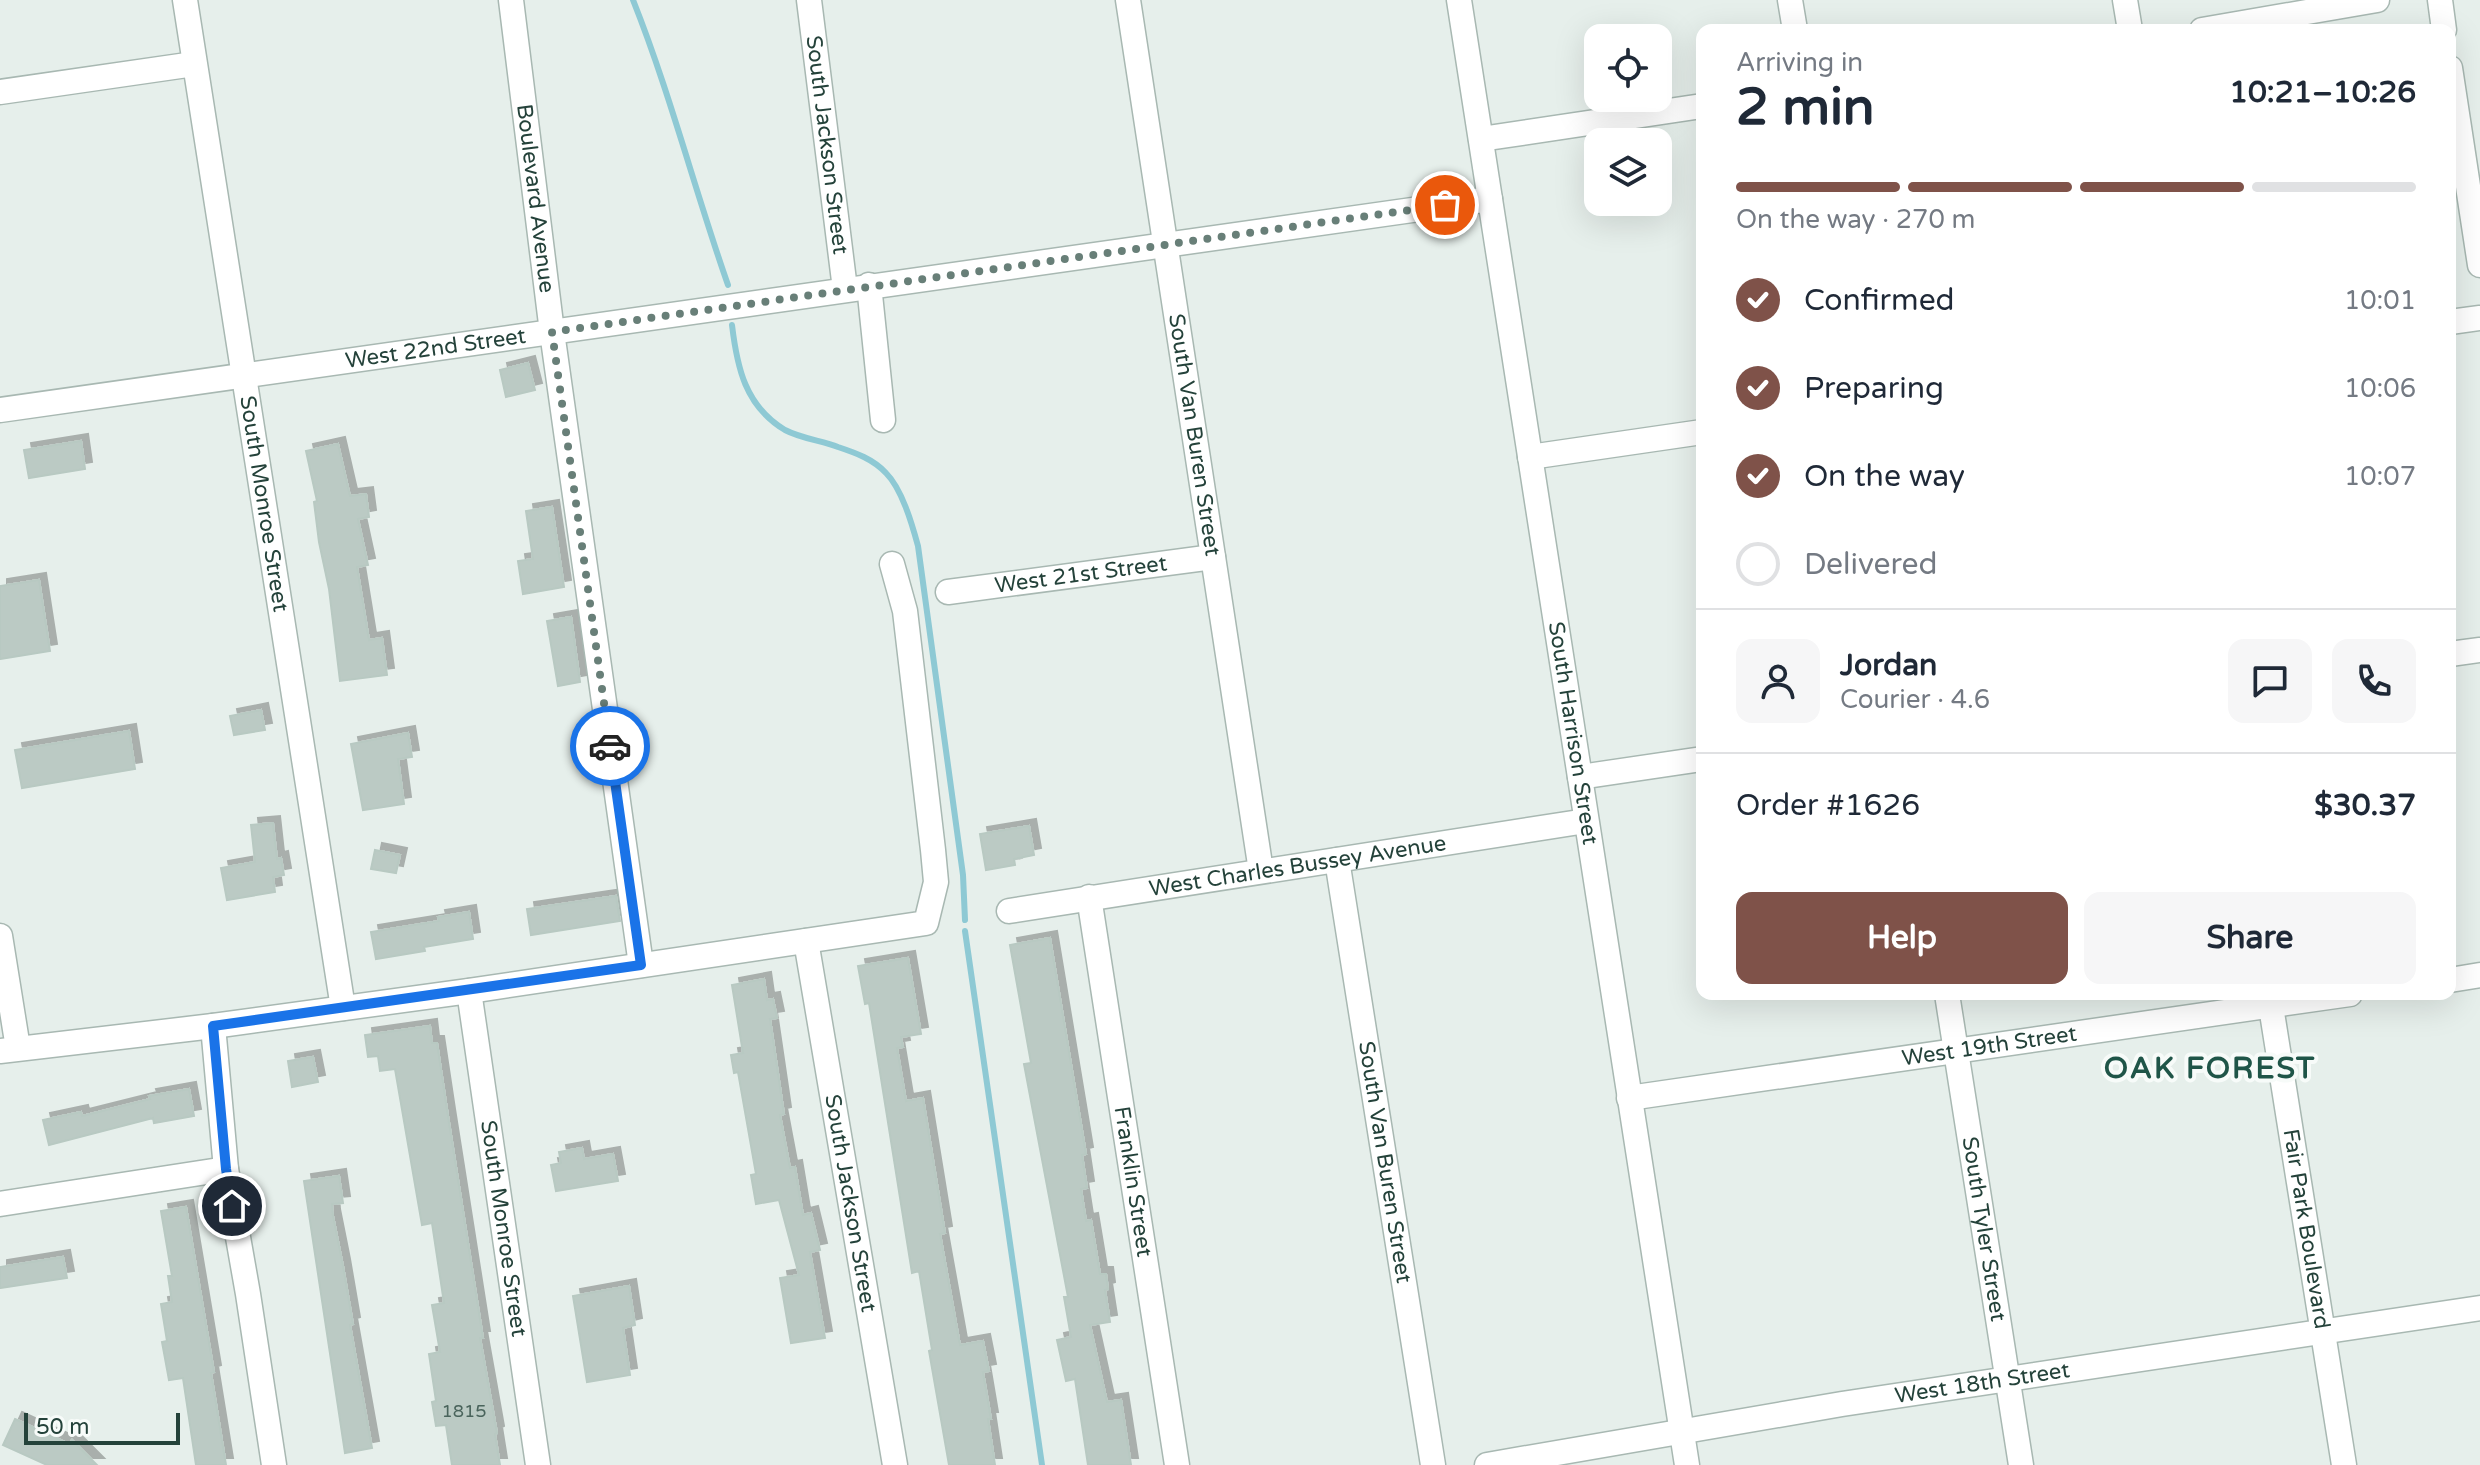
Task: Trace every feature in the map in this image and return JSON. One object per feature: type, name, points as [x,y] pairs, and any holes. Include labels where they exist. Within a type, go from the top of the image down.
[{"type":"street","name":"South Monroe Street","points":[[185,0],[343,1008]]},
{"type":"street","name":"Boulevard Avenue","points":[[511,0],[552,332],[641,965]]},
{"type":"street","name":"South Jackson Street","points":[[809,0],[857,287],[883,420]]},
{"type":"street","name":"South Van Buren Street","points":[[1128,0],[1261,871]]},
{"type":"street","name":"South Harrison Street","points":[[1459,0],[1687,1465]]},
{"type":"street","points":[[1790,0],[1794,24]]},
{"type":"street","points":[[2125,0],[2129,24]]},
{"type":"street","points":[[2237,24],[2377,0]]},
{"type":"street","points":[[2440,0],[2443,24]]},
{"type":"street","points":[[0,92],[194,64]]},
{"type":"street","points":[[1481,139],[1696,107]]},
{"type":"street","points":[[2456,107],[2480,265]]},
{"type":"street","name":"West 22nd Street","points":[[0,410],[1490,199]]},
{"type":"street","points":[[2456,321],[2480,318]]},
{"type":"street","points":[[1530,457],[1696,433]]},
{"type":"street","name":"West 21st Street","points":[[948,592],[1213,557]]},
{"type":"street","points":[[0,936],[9,1050],[469,991],[926,923],[936,882],[933,850],[905,611],[892,564]]},
{"type":"street","points":[[2456,653],[2480,650]]},
{"type":"street","points":[[1580,777],[1696,760]]},
{"type":"street","name":"West Charles Bussey Avenue","points":[[1009,911],[1586,821]]},
{"type":"street","name":"South Van Buren Street","points":[[1337,860],[1433,1465]]},
{"type":"street","name":"Franklin Street","points":[[1089,897],[1177,1465]]},
{"type":"street","name":"South Jackson Street","points":[[806,941],[895,1465]]},
{"type":"street","points":[[2456,979],[2480,975]]},
{"type":"street","name":"South Monroe Street","points":[[469,991],[538,1465]]},
{"type":"street","name":"South Tyler Street","points":[[1948,1000],[2021,1465]]},
{"type":"street","name":"West 19th Street","points":[[1629,1098],[1956,1051],[2270,1000]]},
{"type":"street","name":"Fair Park Boulevard","points":[[2270,1000],[2344,1465]]},
{"type":"street","points":[[213,1026],[226,1169],[274,1465]]},
{"type":"street","points":[[0,1204],[226,1169]]},
{"type":"street","name":"West 18th Street","points":[[1487,1465],[1683,1430],[2480,1308]]},
{"type":"building","points":[[528,363],[535,390],[506,397],[500,370]]},
{"type":"building","points":[[81,441],[85,469],[29,478],[24,450]]},
{"type":"building","points":[[338,444],[350,496],[366,494],[369,517],[358,519],[368,565],[357,567],[369,640],[382,638],[387,675],[340,681],[329,589],[319,542],[314,502],[317,501],[306,451]]},
{"type":"building","points":[[552,507],[564,587],[523,594],[518,561],[533,559],[526,511]]},
{"type":"building","points":[[39,580],[50,651],[0,659],[0,586]]},
{"type":"building","points":[[571,617],[580,682],[558,686],[547,621]]},
{"type":"building","points":[[261,710],[265,730],[234,735],[230,716]]},
{"type":"building","points":[[129,731],[135,769],[22,788],[15,750]]},
{"type":"building","points":[[408,733],[412,757],[398,759],[404,804],[363,810],[351,744]]},
{"type":"building","points":[[273,823],[277,859],[281,858],[284,875],[273,877],[275,892],[227,900],[221,868],[255,862],[251,825]]},
{"type":"building","points":[[1029,826],[1034,855],[1014,859],[1015,865],[986,870],[980,834]]},
{"type":"building","points":[[375,850],[400,855],[396,873],[371,869]]},
{"type":"building","points":[[616,896],[620,921],[531,935],[527,909]]},
{"type":"building","points":[[469,912],[473,939],[376,959],[371,932],[439,921],[438,917]]},
{"type":"building","points":[[1050,938],[1086,1154],[1082,1155],[1087,1188],[1081,1189],[1086,1221],[1091,1220],[1100,1274],[1106,1274],[1108,1289],[1105,1290],[1110,1322],[1090,1325],[1107,1402],[1121,1400],[1131,1465],[1088,1465],[1075,1379],[1066,1381],[1057,1340],[1071,1337],[1064,1297],[1068,1297],[1024,1064],[1031,1063],[1010,945]]},
{"type":"building","points":[[908,958],[921,1034],[901,1037],[903,1047],[897,1048],[906,1101],[923,1098],[945,1233],[940,1234],[960,1345],[983,1341],[989,1371],[983,1372],[995,1465],[949,1465],[919,1271],[912,1273],[869,1003],[865,1004],[858,966]]},
{"type":"building","points":[[764,979],[767,1000],[773,999],[777,1018],[770,1019],[784,1114],[780,1115],[790,1168],[795,1167],[803,1215],[811,1213],[820,1250],[810,1252],[825,1338],[791,1343],[780,1278],[799,1275],[779,1200],[756,1204],[751,1175],[756,1174],[738,1072],[734,1073],[731,1055],[743,1053],[732,985]]},
{"type":"building","points":[[430,1026],[432,1043],[437,1043],[500,1465],[452,1465],[446,1425],[436,1426],[432,1402],[436,1401],[429,1354],[440,1352],[432,1305],[444,1303],[432,1223],[422,1225],[395,1069],[380,1071],[378,1056],[368,1057],[365,1035]]},
{"type":"building","points":[[313,1057],[318,1082],[292,1087],[288,1061]]},
{"type":"building","points":[[189,1089],[194,1116],[154,1123],[153,1118],[49,1145],[43,1120],[81,1112],[82,1116],[150,1099],[149,1096]]},
{"type":"building","points":[[582,1148],[584,1159],[613,1154],[618,1181],[556,1191],[551,1165],[561,1163],[559,1152]]},
{"type":"building","points":[[339,1176],[343,1203],[332,1204],[333,1216],[372,1448],[345,1453],[304,1181]]},
{"type":"building","points":[[186,1207],[226,1465],[196,1465],[183,1378],[169,1380],[162,1342],[167,1341],[161,1304],[172,1302],[168,1276],[172,1276],[161,1211]]},
{"type":"building","points":[[63,1257],[67,1278],[0,1288],[0,1267]]},
{"type":"building","points":[[629,1286],[635,1325],[623,1328],[630,1375],[587,1382],[573,1296]]},
{"type":"building","points":[[15,1419],[69,1444],[72,1440],[97,1465],[47,1465],[3,1445]]},
{"type":"waterway","points":[[633,0],[728,285]]},
{"type":"waterway","points":[[732,325],[745,384],[771,420],[785,430],[851,452],[876,464],[892,480],[906,507],[918,546],[963,875],[965,920]]},
{"type":"waterway","points":[[965,931],[1042,1465]]},
{"type":"way so far","points":[[610,746],[552,332],[1445,205]]},
{"type":"district","name":"OAK FOREST","points":[[2210,1068]]},
{"type":"route","points":[[232,1206],[213,1026],[641,965],[610,746]]}]
